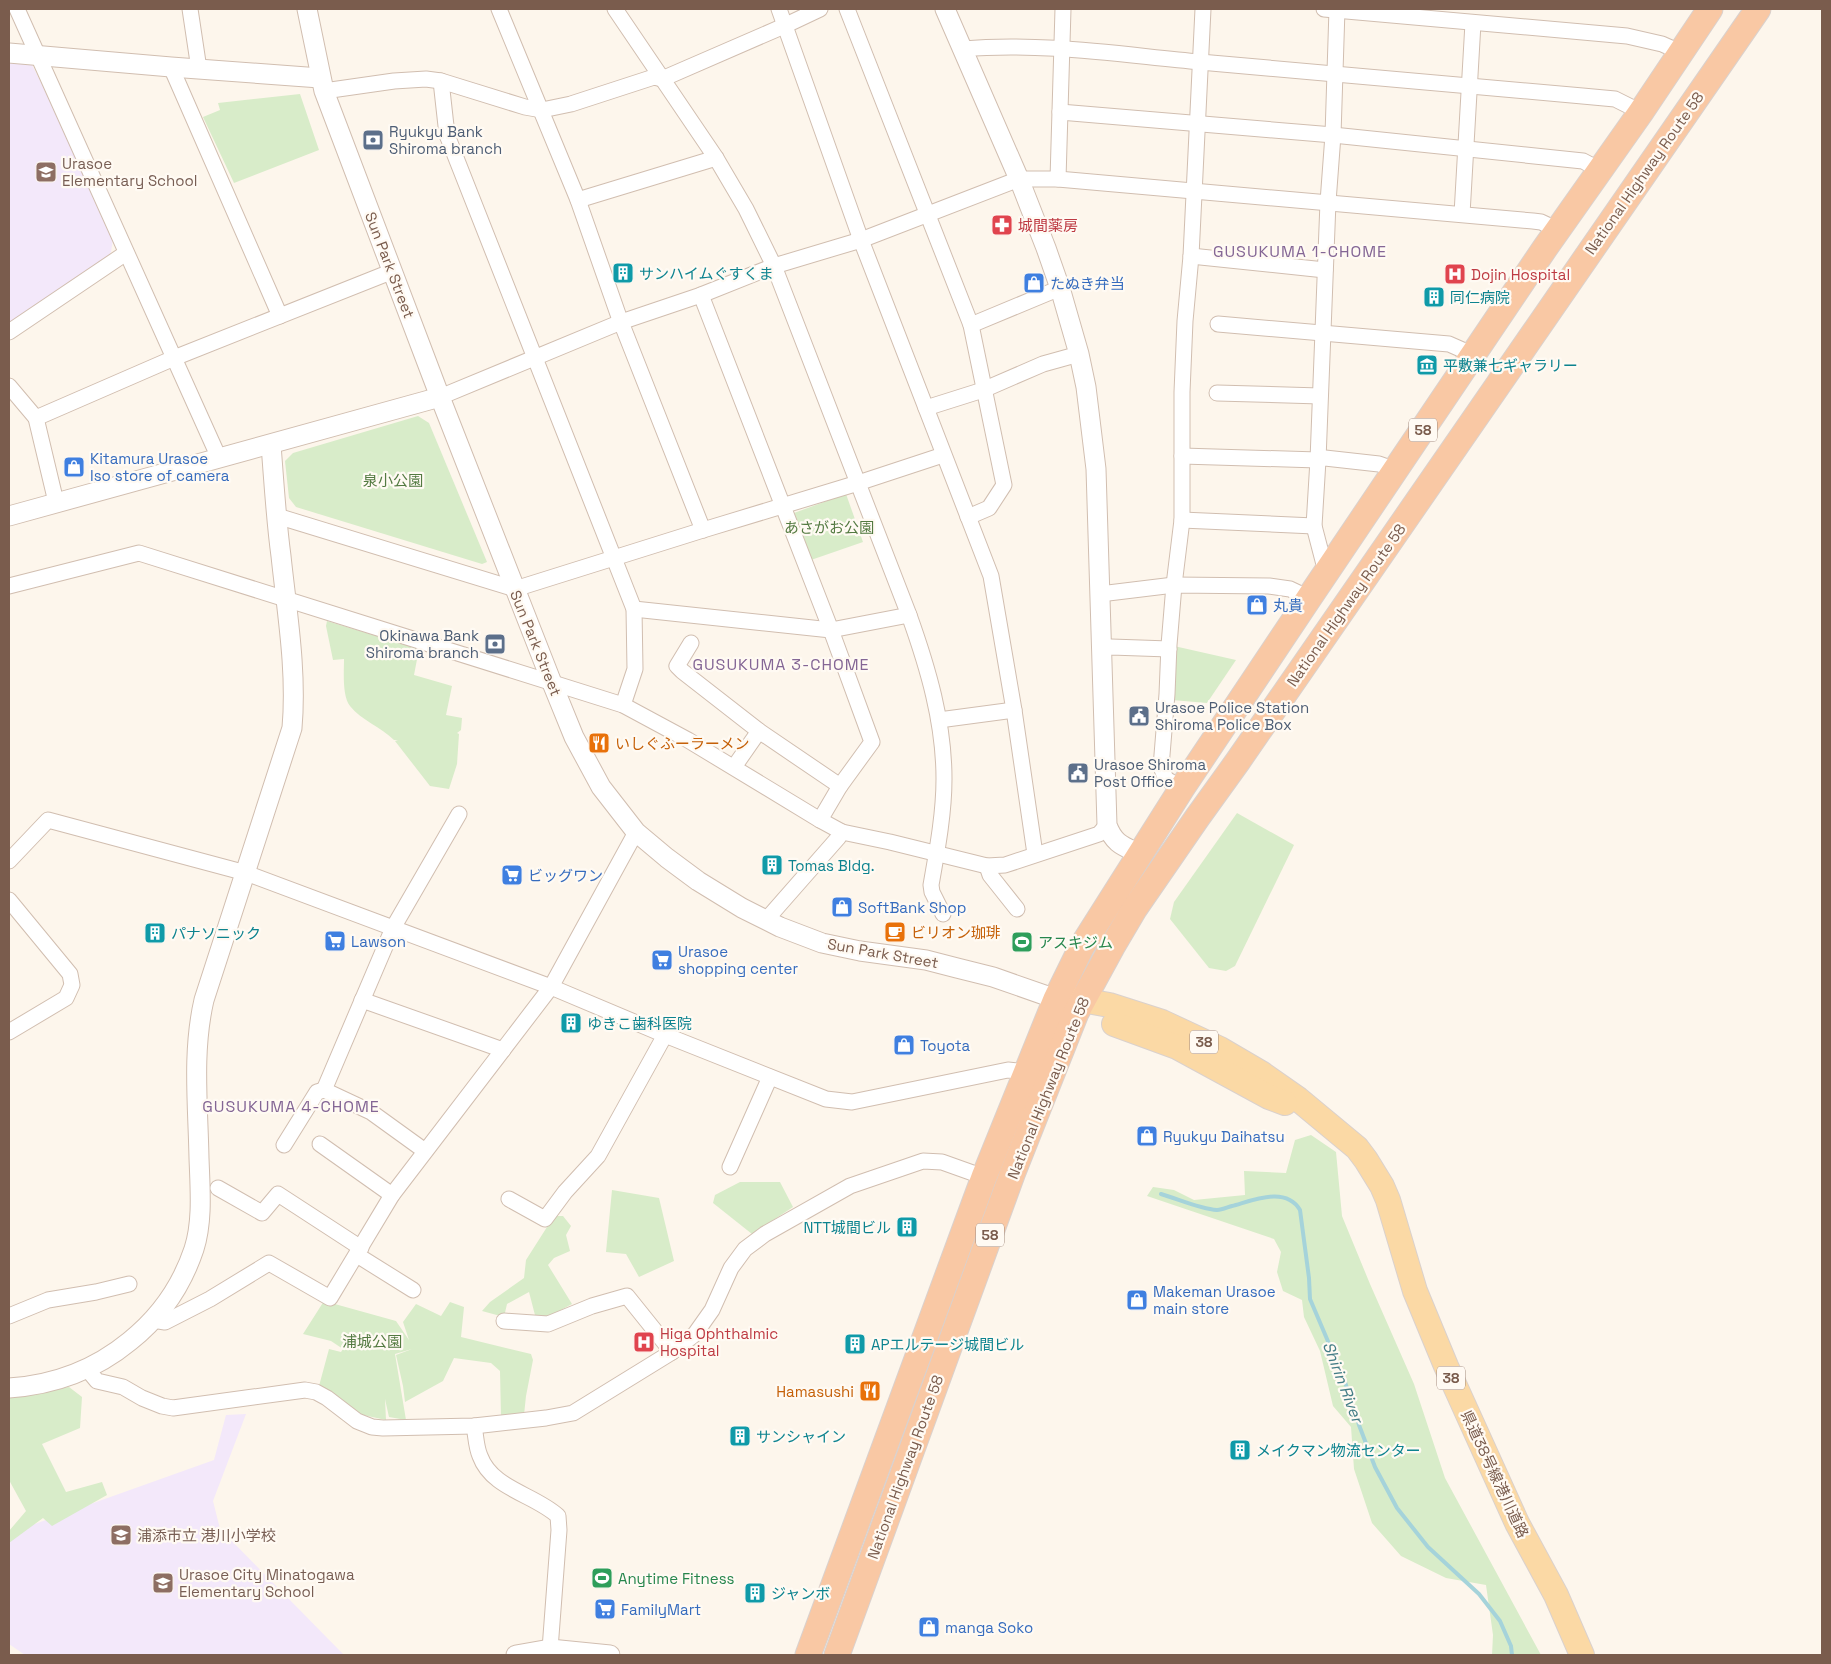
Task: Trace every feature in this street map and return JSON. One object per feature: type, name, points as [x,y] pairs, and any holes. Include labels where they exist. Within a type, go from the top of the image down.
[{"type":"highway","name":"National Highway Route 58","points":[[837,1655],[1072,1004],[1082,946],[1182,788],[1326,572],[1710,9]]},
{"type":"highway","name":"National Highway Route 58","points":[[808,1655],[984,1177],[1028,1072],[1135,908],[1758,9]]},
{"type":"main road","name":"県道38号線港川道路","points":[[1072,1004],[1177,1047],[1269,1097],[1313,1113],[1357,1148],[1374,1170],[1382,1186],[1395,1222],[1415,1290],[1442,1358],[1517,1523],[1556,1595],[1582,1655]]},
{"type":"street","points":[[17,9],[219,458]]},
{"type":"street","points":[[190,9],[199,69]]},
{"type":"street","name":"Sun Park Street","points":[[307,9],[322,85],[440,398],[574,737],[601,787],[636,832],[698,881],[742,908],[780,927],[822,943],[860,951],[926,960],[993,978],[1072,1004]]},
{"type":"street","points":[[499,9],[578,200],[622,322],[703,530]]},
{"type":"street","points":[[615,9],[716,158],[746,209],[774,266],[928,667],[939,720],[944,779],[931,886],[943,914]]},
{"type":"street","points":[[779,9],[861,240],[991,576],[1014,710],[1035,854]]},
{"type":"street","points":[[9,53],[199,69],[322,85],[426,79],[442,81],[525,107],[542,110],[571,104],[654,77],[662,79],[820,9]]},
{"type":"street","points":[[847,9],[970,325],[1004,485],[989,508],[968,518]]},
{"type":"street","points":[[945,9],[1019,179],[1060,288],[1079,354],[1086,387],[1096,469],[1107,825],[1117,842],[1140,854]]},
{"type":"street","points":[[1058,179],[1064,9]]},
{"type":"street","points":[[1182,788],[1166,779],[1161,767],[1174,585],[1182,520],[1184,321],[1194,191],[1203,9]]},
{"type":"street","points":[[1326,572],[1314,526],[1328,202],[1333,135],[1335,72],[1332,9],[1627,36],[1662,44],[1680,52]]},
{"type":"street","points":[[1462,214],[1473,23]]},
{"type":"street","points":[[962,49],[992,47],[1062,49],[1335,72],[1615,100],[1641,112]]},
{"type":"street","points":[[171,67],[280,316]]},
{"type":"street","points":[[442,81],[446,135],[634,609],[635,668],[623,704]]},
{"type":"street","points":[[1060,112],[1333,135],[1582,160],[1600,170]]},
{"type":"street","points":[[578,200],[716,158]]},
{"type":"street","points":[[9,516],[440,398],[622,322],[701,295],[774,266],[861,240],[1019,179],[1058,179],[1462,214],[1541,222],[1558,230]]},
{"type":"street","points":[[9,332],[126,253]]},
{"type":"street","points":[[1190,256],[1325,270]]},
{"type":"street","points":[[36,418],[174,358],[393,271]]},
{"type":"street","points":[[970,325],[1060,288]]},
{"type":"street","points":[[701,295],[831,630],[872,742],[840,786],[820,820]]},
{"type":"street","points":[[1218,324],[1449,344],[1474,356]]},
{"type":"street","points":[[926,408],[983,390],[1043,364],[1079,354]]},
{"type":"street","points":[[9,386],[36,418],[56,502]]},
{"type":"street","points":[[1217,393],[1320,396]]},
{"type":"street","points":[[10,1384],[51,1382],[88,1370],[117,1352],[144,1330],[166,1304],[182,1278],[194,1248],[199,1218],[200,1184],[196,1054],[198,1026],[204,1000],[292,728],[294,682],[271,445]]},
{"type":"street","points":[[277,516],[515,589],[943,455]]},
{"type":"street","points":[[1182,456],[1318,460],[1325,458],[1379,464],[1396,470]]},
{"type":"street","points":[[1182,520],[1314,526]]},
{"type":"street","points":[[9,586],[139,553],[623,704],[734,767],[842,832],[987,866],[1005,865],[1099,834],[1107,825]]},
{"type":"street","points":[[1100,594],[1174,585],[1269,586],[1290,588],[1309,598]]},
{"type":"street","points":[[634,609],[831,630],[909,615]]},
{"type":"street","points":[[691,643],[678,666],[759,730],[840,786]]},
{"type":"street","points":[[1102,648],[1169,649]]},
{"type":"street","points":[[939,720],[1014,710]]},
{"type":"street","points":[[734,767],[759,730]]},
{"type":"street","points":[[324,1090],[393,928],[459,814]]},
{"type":"street","points":[[9,861],[48,820],[246,873],[551,987],[826,1099],[852,1102],[1008,1070],[1028,1072]]},
{"type":"street","points":[[153,1320],[165,1322],[210,1299],[269,1263],[330,1298],[392,1195],[551,987],[636,832]]},
{"type":"street","points":[[766,920],[842,832]]},
{"type":"street","points":[[987,866],[990,875],[1017,909]]},
{"type":"street","points":[[9,900],[70,974],[72,985],[66,998],[9,1032]]},
{"type":"street","points":[[362,1000],[503,1050]]},
{"type":"street","points":[[509,1199],[545,1219],[565,1192],[598,1156],[665,1035]]},
{"type":"street","points":[[730,1167],[770,1076]]},
{"type":"street","points":[[284,1145],[317,1092],[324,1090],[371,1112],[425,1151]]},
{"type":"street","points":[[320,1144],[392,1195]]},
{"type":"street","points":[[88,1370],[97,1381],[123,1387],[142,1398],[173,1408],[305,1390],[316,1392],[327,1398],[357,1421],[372,1427],[474,1426],[546,1418],[573,1412],[686,1342],[703,1324],[712,1310],[731,1268],[745,1249],[765,1234],[850,1186],[923,1161],[942,1162],[984,1177]]},
{"type":"street","points":[[218,1188],[262,1213],[278,1194],[413,1290]]},
{"type":"street","points":[[9,1316],[48,1300],[96,1292],[128,1284]]},
{"type":"street","points":[[504,1321],[548,1324],[592,1306],[627,1296],[672,1352]]},
{"type":"street","points":[[474,1426],[479,1455],[486,1468],[500,1481],[548,1507],[558,1516],[559,1530],[550,1649]]},
{"type":"street","points":[[853,1534],[877,1543]]},
{"type":"street","points":[[516,1655],[550,1649],[610,1655]]},
{"type":"shaded area","name":"Urasoe Elementary School","points":[[9,62],[32,65],[64,128],[113,239],[111,252],[105,260],[9,324]]},
{"type":"shaded area","name":"浦添市立 港川小学校","points":[[246,1414],[213,1501],[220,1529],[344,1655],[25,1655],[9,1644],[9,1541],[29,1526],[214,1460],[226,1415]]},
{"type":"green space","points":[[300,94],[319,150],[234,183],[203,117],[220,110],[218,103]]},
{"type":"green space","name":"泉小公園","points":[[418,416],[429,423],[487,562],[482,564],[296,507],[289,498],[285,461],[293,453]]},
{"type":"green space","name":"あさがお公園","points":[[846,494],[863,542],[811,560],[794,513]]},
{"type":"green space","points":[[327,621],[419,649],[414,675],[452,686],[446,715],[462,718],[461,730],[457,733],[459,734],[457,764],[449,789],[430,786],[395,741],[398,740],[394,740],[360,715],[347,702],[344,659],[333,660],[326,626]]},
{"type":"green space","points":[[1174,646],[1236,660],[1207,703],[1172,700]]},
{"type":"green space","points":[[1237,813],[1294,845],[1235,966],[1226,971],[1209,968],[1170,919],[1174,902]]},
{"type":"green space","points":[[1311,1135],[1336,1152],[1342,1216],[1414,1384],[1445,1478],[1541,1655],[1492,1655],[1493,1635],[1486,1585],[1446,1578],[1401,1556],[1372,1523],[1354,1469],[1351,1427],[1333,1406],[1320,1351],[1304,1317],[1302,1300],[1283,1291],[1277,1272],[1281,1252],[1274,1239],[1147,1196],[1153,1187],[1174,1190],[1194,1200],[1245,1195],[1244,1171],[1286,1173],[1295,1140]]},
{"type":"green space","points":[[740,1182],[780,1182],[793,1207],[752,1234],[713,1203],[715,1195]]},
{"type":"green space","points":[[612,1190],[659,1198],[674,1261],[639,1277],[626,1254],[606,1252]]},
{"type":"green space","points":[[554,1216],[563,1216],[571,1226],[566,1235],[570,1251],[554,1258],[548,1265],[572,1304],[546,1318],[536,1319],[529,1292],[507,1304],[504,1317],[482,1311],[490,1302],[524,1278],[526,1260]]},
{"type":"green space","name":"浦城公園","points":[[324,1301],[396,1321],[409,1340],[403,1322],[416,1304],[441,1316],[450,1302],[464,1307],[461,1337],[531,1354],[533,1360],[524,1415],[501,1417],[500,1371],[491,1363],[454,1358],[443,1381],[405,1402],[396,1355],[412,1349],[395,1354],[406,1420],[389,1417],[385,1399],[386,1420],[354,1413],[319,1386],[329,1349],[341,1352],[343,1349],[331,1341],[303,1334]]},
{"type":"green space","points":[[69,1387],[82,1397],[80,1428],[42,1444],[66,1492],[102,1482],[107,1495],[52,1526],[43,1518],[9,1543],[9,1531],[26,1511],[9,1480],[9,1395]]},
{"type":"waterway","name":"Shirin River","points":[[1161,1194],[1196,1206],[1217,1210],[1259,1198],[1287,1198],[1300,1210],[1310,1299],[1344,1379],[1375,1467],[1397,1508],[1428,1547],[1479,1594],[1500,1621],[1511,1646],[1512,1655]]},
{"type":"place","name":"Ryukyu Bank Shiroma branch","points":[[373,140]]},
{"type":"place","name":"Urasoe Elementary School","points":[[46,172]]},
{"type":"place","name":"城間薬房","points":[[1002,225]]},
{"type":"place","name":"サンハイムぐすくま","points":[[623,273]]},
{"type":"place","name":"Dojin Hospital","points":[[1455,274]]},
{"type":"place","name":"たぬき弁当","points":[[1034,283]]},
{"type":"place","name":"同仁病院","points":[[1434,297]]},
{"type":"place","name":"平敷兼七ギャラリー","points":[[1427,365]]},
{"type":"place","name":"Kitamura Urasoe Iso store of camera","points":[[74,467]]},
{"type":"place","name":"丸貴","points":[[1257,605]]},
{"type":"place","name":"Okinawa Bank Shiroma branch","points":[[495,644]]},
{"type":"place","name":"Urasoe Police Station Shiroma Police Box","points":[[1139,716]]},
{"type":"place","name":"いしぐふーラーメン","points":[[599,743]]},
{"type":"place","name":"Urasoe Shiroma Post Office","points":[[1078,773]]},
{"type":"place","name":"Tomas Bldg.","points":[[772,865]]},
{"type":"place","name":"ビッグワン","points":[[512,875]]},
{"type":"place","name":"SoftBank Shop","points":[[842,907]]},
{"type":"place","name":"ビリオン珈琲","points":[[895,932]]},
{"type":"place","name":"パナソニック","points":[[155,933]]},
{"type":"place","name":"Lawson","points":[[335,941]]},
{"type":"place","name":"アスキジム","points":[[1022,942]]},
{"type":"place","name":"Urasoe shopping center","points":[[662,960]]},
{"type":"place","name":"ゆきこ歯科医院","points":[[571,1023]]},
{"type":"place","name":"Toyota","points":[[904,1045]]},
{"type":"place","name":"Ryukyu Daihatsu","points":[[1147,1136]]},
{"type":"place","name":"NTT城間ビル","points":[[907,1227]]},
{"type":"place","name":"Makeman Urasoe main store","points":[[1137,1300]]},
{"type":"place","name":"Higa Ophthalmic Hospital","points":[[644,1342]]},
{"type":"place","name":"APエルテージ城間ビル","points":[[855,1344]]},
{"type":"place","name":"Hamasushi","points":[[870,1391]]},
{"type":"place","name":"サンシャイン","points":[[740,1436]]},
{"type":"place","name":"メイクマン物流センター","points":[[1240,1450]]},
{"type":"place","name":"浦添市立 港川小学校","points":[[121,1535]]},
{"type":"place","name":"Anytime Fitness","points":[[602,1578]]},
{"type":"place","name":"Urasoe City Minatogawa Elementary School","points":[[163,1583]]},
{"type":"place","name":"ジャンボ","points":[[755,1593]]},
{"type":"place","name":"FamilyMart","points":[[605,1609]]},
{"type":"place","name":"manga Soko","points":[[929,1627]]},
{"type":"district","name":"GUSUKUMA 1-CHOME","points":[[1300,251]]},
{"type":"district","name":"GUSUKUMA 3-CHOME","points":[[781,664]]},
{"type":"district","name":"GUSUKUMA 4-CHOME","points":[[291,1106]]}]
